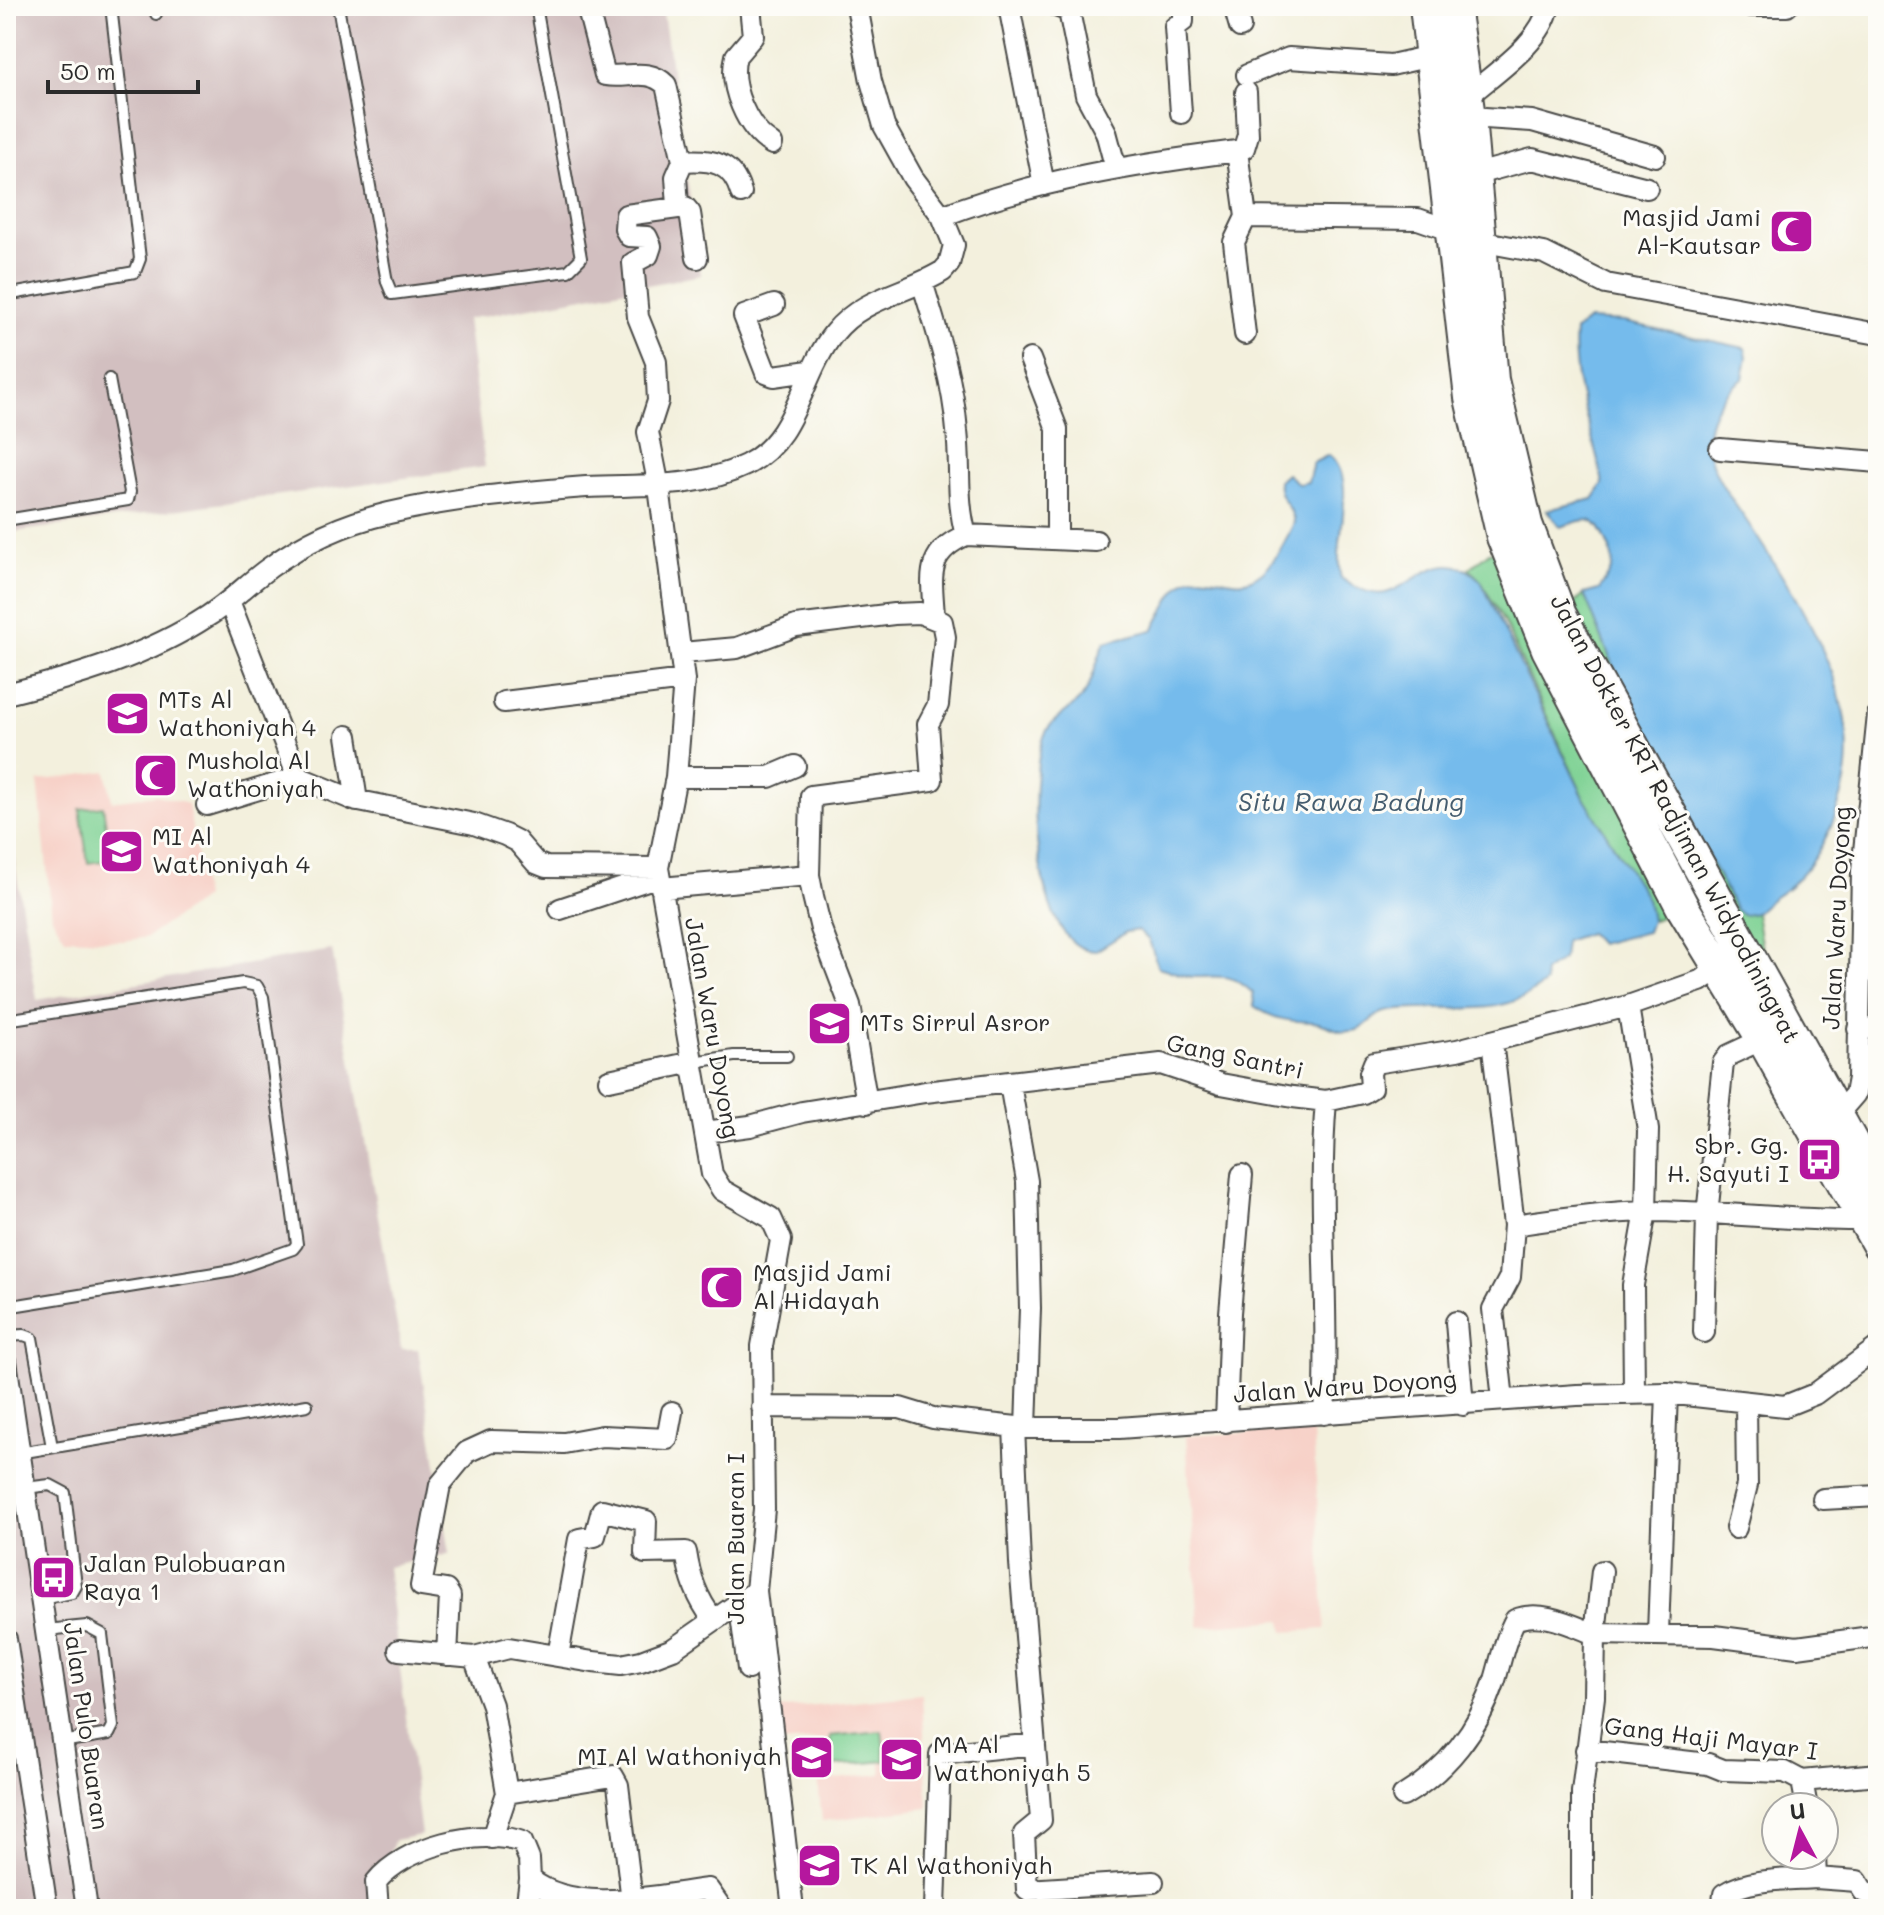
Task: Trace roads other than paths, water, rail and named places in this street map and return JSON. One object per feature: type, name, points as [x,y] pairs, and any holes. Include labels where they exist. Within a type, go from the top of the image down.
[{"type":"main road","name":"Jalan Dokter KRT Radjiman Widyodiningrat","points":[[1426,6],[1431,56],[1503,433],[1526,524],[1560,615],[1836,1116],[1876,1182]]},
{"type":"main road","name":"Jalan Dokter KRT Radjiman Widyodiningrat","points":[[1453,6],[1473,175],[1464,238],[1471,398],[1503,537],[1548,649],[1683,908],[1763,1039],[1871,1232]]},
{"type":"street","points":[[587,6],[605,75],[643,74],[655,76],[666,85],[683,161],[676,177],[678,206],[690,213],[697,258]]},
{"type":"street","points":[[750,6],[753,36],[736,56],[738,89],[757,135],[772,144]]},
{"type":"street","points":[[6,694],[98,668],[145,650],[229,601],[268,568],[321,535],[389,513],[548,490],[659,487],[710,479],[771,449],[791,419],[809,371],[835,332],[850,317],[891,292],[922,282],[949,264],[954,245],[942,216],[913,178],[884,126],[871,81],[857,6]]},
{"type":"street","points":[[1009,6],[1044,185]]},
{"type":"street","points":[[1056,6],[1069,11],[1083,84],[1106,132],[1116,169]]},
{"type":"street","points":[[1181,113],[1175,27],[1183,21],[1183,6]]},
{"type":"street","points":[[1234,6],[1240,27]]},
{"type":"street","points":[[1467,107],[1541,28],[1549,6]]},
{"type":"street","points":[[1752,6],[1769,9],[1787,6]]},
{"type":"street","points":[[942,216],[1044,185],[1116,169],[1244,148],[1248,135],[1246,84],[1289,58],[1391,65],[1431,56]]},
{"type":"street","points":[[1467,107],[1532,121],[1655,156]]},
{"type":"street","points":[[1237,151],[1246,217],[1234,242],[1245,334]]},
{"type":"street","points":[[1473,175],[1532,159],[1647,188]]},
{"type":"street","points":[[683,161],[718,162],[728,168],[741,193]]},
{"type":"street","name":"Jalan Waru Doyong","points":[[678,206],[626,215],[625,229],[629,236],[650,240],[649,253],[636,260],[632,271],[638,317],[656,362],[658,401],[648,432],[659,487],[684,680],[676,777],[659,877],[712,1174],[722,1190],[771,1218],[781,1240],[764,1327],[762,1407],[900,1408],[933,1418],[1020,1428],[1119,1428],[1634,1393],[1667,1393],[1785,1406],[1800,1402],[1878,1347]]},
{"type":"street","points":[[1246,217],[1406,217],[1441,227],[1464,238],[1544,253],[1606,284],[1878,334]]},
{"type":"street","points":[[922,282],[953,394],[958,436],[957,481],[966,535]]},
{"type":"street","points":[[774,305],[744,316],[766,373],[809,371]]},
{"type":"street","points":[[1030,359],[1057,429],[1057,539]]},
{"type":"street","points":[[1720,449],[1878,462]]},
{"type":"street","points":[[934,617],[932,568],[946,543],[966,535],[1096,541]]},
{"type":"street","points":[[229,601],[298,777]]},
{"type":"street","points":[[682,653],[737,648],[796,626],[894,614],[920,613],[942,622],[945,637],[938,705],[928,724],[932,780],[812,793],[809,875],[821,929],[850,1005],[867,1103]]},
{"type":"street","points":[[504,702],[684,680]]},
{"type":"street","name":"Jalan Waru Doyong","points":[[1836,1116],[1855,1094],[1868,1028],[1859,933],[1873,807],[1878,715]]},
{"type":"street","points":[[347,736],[357,801]]},
{"type":"street","points":[[676,777],[769,777],[795,766]]},
{"type":"street","points":[[207,805],[298,777],[357,801],[474,824],[517,841],[536,863],[546,867],[659,877],[809,875]]},
{"type":"street","points":[[560,909],[659,877]]},
{"type":"street","points":[[1503,1400],[1492,1319],[1493,1309],[1510,1277],[1514,1225],[1492,1041],[1628,1006],[1700,981],[1719,968]]},
{"type":"street","points":[[1628,1006],[1648,1130],[1646,1211],[1633,1285],[1634,1393]]},
{"type":"street","points":[[1704,1332],[1707,1215],[1723,1063],[1729,1055],[1763,1039]]},
{"type":"street","name":"Gang Santri","points":[[705,1132],[750,1126],[802,1112],[975,1085],[1060,1079],[1098,1069],[1161,1064],[1221,1084],[1326,1101],[1363,1093],[1371,1088],[1370,1073],[1374,1063],[1492,1041]]},
{"type":"street","points":[[609,1080],[693,1062]]},
{"type":"street","points":[[1010,1084],[1027,1181],[1030,1308],[1020,1428],[1020,1563],[1041,1820],[1024,1834],[1027,1890],[1153,1882]]},
{"type":"street","points":[[1324,1414],[1325,1193],[1321,1154],[1326,1101]]},
{"type":"street","points":[[1226,1422],[1230,1313],[1242,1175]]},
{"type":"street","points":[[1514,1225],[1599,1213],[1646,1211],[1871,1232]]},
{"type":"street","points":[[1456,1322],[1463,1405]]},
{"type":"street","name":"Jalan Pulo Buaran","points":[[6,1361],[10,1419],[25,1488],[87,1909]]},
{"type":"street","points":[[1658,1633],[1667,1393]]},
{"type":"street","points":[[1736,1528],[1747,1485],[1746,1402]]},
{"type":"street","name":"Jalan Buaran I","points":[[762,1407],[763,1549],[748,1595],[793,1909]]},
{"type":"street","points":[[447,1655],[450,1596],[446,1590],[421,1586],[440,1485],[455,1464],[467,1452],[491,1441],[564,1443],[602,1436],[667,1439],[672,1412]]},
{"type":"street","points":[[1823,1499],[1878,1496]]},
{"type":"street","points":[[558,1656],[579,1539],[595,1536],[602,1510],[646,1521],[645,1553],[686,1552],[690,1577],[713,1619]]},
{"type":"street","points":[[1582,1909],[1586,1750],[1594,1697],[1595,1634],[1602,1571]]},
{"type":"street","points":[[399,1650],[474,1657],[509,1648],[621,1665],[673,1649],[748,1595]]},
{"type":"street","points":[[748,1595],[748,1669]]},
{"type":"street","points":[[1403,1796],[1431,1779],[1473,1728],[1487,1702],[1515,1620],[1525,1615],[1543,1617],[1595,1634],[1658,1633],[1797,1647],[1878,1636]]},
{"type":"street","points":[[6,1639],[47,1909]]},
{"type":"street","points":[[474,1657],[489,1693],[507,1793],[492,1838]]},
{"type":"street","points":[[935,1909],[940,1754],[947,1750],[1035,1744]]},
{"type":"street","name":"Gang Haji Mayar I","points":[[1586,1750],[1708,1764],[1723,1770],[1785,1772],[1802,1781],[1878,1774]]},
{"type":"street","points":[[507,1793],[613,1776],[618,1785],[633,1904]]},
{"type":"street","points":[[1802,1781],[1804,1791]]},
{"type":"street","points":[[378,1909],[376,1882],[386,1869],[429,1847],[492,1838],[522,1842],[529,1859],[526,1909]]},
{"type":"street","points":[[1816,1871],[1816,1878]]},
{"type":"street","points":[[1722,1909],[1724,1894],[1732,1889],[1816,1878],[1857,1881],[1864,1892],[1878,1896]]},
{"type":"street","points":[[530,1879],[542,1890],[569,1901],[633,1904],[708,1889],[722,1909]]},
{"type":"lane","points":[[6,295],[135,272],[140,259],[111,6]]},
{"type":"lane","points":[[338,6],[392,294],[568,271],[581,258],[536,6]]},
{"type":"lane","points":[[6,520],[128,500],[130,492],[109,379]]},
{"type":"lane","points":[[6,1020],[243,983],[257,986],[263,997],[297,1244],[285,1253],[233,1270],[6,1307]]},
{"type":"lane","points":[[693,1062],[734,1056],[787,1056]]},
{"type":"lane","points":[[6,1336],[32,1338],[52,1447]]},
{"type":"lane","points":[[19,1453],[307,1405]]},
{"type":"lane","points":[[25,1488],[50,1485],[65,1493],[76,1586],[72,1593],[41,1599]]},
{"type":"lane","points":[[46,1630],[87,1626],[102,1634],[113,1726],[109,1734],[62,1742]]},
{"type":"water","points":[[1588,320],[1624,322],[1745,348],[1747,357],[1743,379],[1727,393],[1711,420],[1709,452],[1720,481],[1788,586],[1824,653],[1846,724],[1848,759],[1842,794],[1817,853],[1793,883],[1756,913],[1744,915],[1736,910],[1628,702],[1584,594],[1599,590],[1611,570],[1612,556],[1604,535],[1596,524],[1588,520],[1560,527],[1547,510],[1593,499],[1603,484],[1574,351],[1575,331]]},
{"type":"water","name":"Situ Rawa Badung","points":[[1329,455],[1338,466],[1343,480],[1339,548],[1341,578],[1364,591],[1377,594],[1389,592],[1445,565],[1468,571],[1481,581],[1585,800],[1647,899],[1651,921],[1647,932],[1599,944],[1589,933],[1565,941],[1563,959],[1544,972],[1545,983],[1527,996],[1508,1003],[1468,1009],[1385,1012],[1357,1030],[1350,1031],[1316,1022],[1282,1019],[1254,1006],[1253,993],[1232,979],[1191,977],[1158,967],[1149,940],[1138,930],[1126,932],[1096,951],[1075,943],[1058,923],[1047,893],[1039,858],[1036,785],[1039,754],[1049,727],[1085,693],[1105,642],[1153,630],[1183,583],[1198,576],[1249,580],[1264,570],[1276,556],[1294,523],[1280,492],[1279,481],[1287,474],[1299,484],[1308,482],[1313,463]]},
{"type":"place","name":"Masjid Jami Al-Kautsar","points":[[1792,232]]},
{"type":"place","name":"MTs Al Wathoniyah 4","points":[[127,714]]},
{"type":"place","name":"Mushola Al Wathoniyah","points":[[156,775]]},
{"type":"place","name":"MI Al Wathoniyah 4","points":[[121,851]]},
{"type":"place","name":"MTs Sirrul Asror","points":[[829,1023]]},
{"type":"place","name":"Sbr. Gg. H. Sayuti I","points":[[1820,1160]]},
{"type":"place","name":"Masjid Jami Al Hidayah","points":[[722,1287]]},
{"type":"place","name":"Jalan Pulobuaran Raya 1","points":[[53,1578]]},
{"type":"place","name":"MI Al Wathoniyah","points":[[812,1757]]},
{"type":"place","name":"MA Al Wathoniyah 5","points":[[902,1759]]},
{"type":"place","name":"TK Al Wathoniyah","points":[[819,1866]]}]
